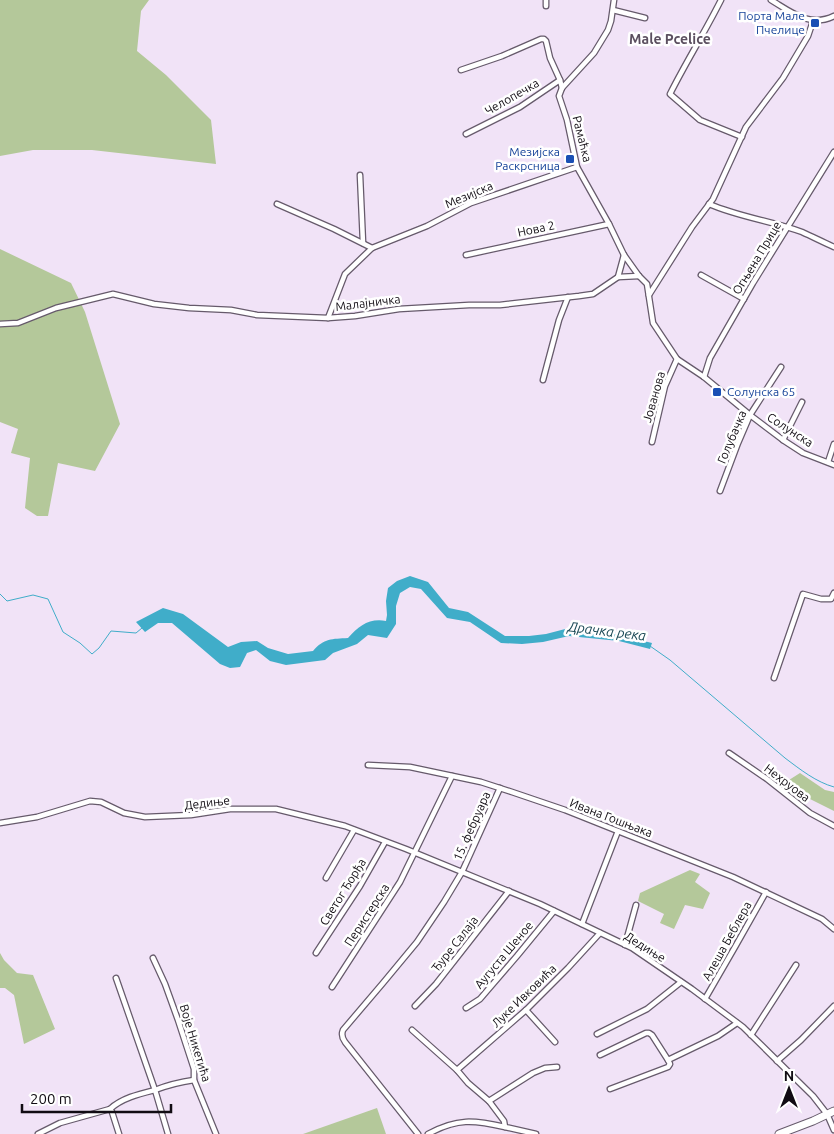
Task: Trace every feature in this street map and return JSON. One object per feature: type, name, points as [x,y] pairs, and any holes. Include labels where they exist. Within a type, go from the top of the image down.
[{"type":"main road","points":[[779,1134],[813,1121],[834,1110]]},
{"type":"street","points":[[546,0],[546,6]]},
{"type":"street","points":[[562,88],[594,53],[608,30],[614,0]]},
{"type":"street","points":[[721,0],[670,94],[700,120],[742,137]]},
{"type":"street","points":[[771,0],[813,21],[827,20],[834,16]]},
{"type":"street","points":[[782,7],[786,0]]},
{"type":"street","points":[[613,10],[645,18]]},
{"type":"street","points":[[649,295],[713,199],[746,127],[783,78],[808,36],[813,21]]},
{"type":"street","points":[[461,70],[502,56],[541,38],[546,41],[550,58],[562,88]]},
{"type":"street","name":"Челопечка","points":[[466,134],[520,107],[560,80]]},
{"type":"street","name":"Рамаћка","points":[[562,88],[559,96],[567,120],[577,166],[610,224],[624,255],[638,276],[647,284],[649,295]]},
{"type":"street","name":"Огњена Прице","points":[[704,377],[710,358],[744,299],[834,152]]},
{"type":"street","name":"Мезијска","points":[[328,318],[345,274],[372,248],[427,226],[471,203],[577,166]]},
{"type":"street","points":[[360,174],[363,243]]},
{"type":"street","points":[[277,204],[372,248]]},
{"type":"street","points":[[709,204],[725,211],[802,232],[834,247]]},
{"type":"street","name":"Нова 2","points":[[466,255],[610,224]]},
{"type":"street","points":[[624,255],[618,277],[638,276]]},
{"type":"street","points":[[701,275],[744,299]]},
{"type":"street","name":"Малајничка","points":[[0,324],[18,323],[56,308],[113,294],[154,304],[189,308],[231,310],[257,315],[328,318],[398,309],[436,306],[500,305],[593,294],[618,277]]},
{"type":"street","name":"Солунска","points":[[649,295],[654,323],[677,359],[704,377],[783,440],[803,453],[834,465]]},
{"type":"street","points":[[542,380],[558,320],[568,297]]},
{"type":"street","name":"Јованова","points":[[652,442],[665,386],[677,359]]},
{"type":"street","name":"Голубачка","points":[[720,491],[750,415],[781,367]]},
{"type":"street","points":[[783,440],[802,402]]},
{"type":"street","points":[[828,462],[834,444]]},
{"type":"street","points":[[774,678],[804,594],[822,599],[831,599],[834,593]]},
{"type":"street","name":"Нехруова","points":[[729,753],[767,779],[810,813],[834,826]]},
{"type":"street","name":"Ивана Гошњака","points":[[368,765],[410,767],[452,776],[500,788],[565,810],[733,877],[822,919],[834,930]]},
{"type":"street","points":[[415,853],[416,847],[452,776]]},
{"type":"street","name":"15. фебруара","points":[[418,1134],[345,1042],[342,1037],[343,1030],[417,942],[444,902],[462,872],[500,788]]},
{"type":"street","name":"Дедиње","points":[[0,823],[37,817],[90,801],[96,801],[124,813],[145,817],[191,815],[230,809],[276,809],[345,826],[509,891],[625,945],[682,982],[737,1022],[813,1096],[827,1114],[834,1130]]},
{"type":"street","points":[[326,878],[354,830]]},
{"type":"street","points":[[582,924],[618,831]]},
{"type":"street","name":"Светог Ђорђа","points":[[316,953],[386,842]]},
{"type":"street","name":"Перистерска","points":[[332,987],[400,882],[415,853]]},
{"type":"street","name":"Ђуре Салаја","points":[[415,1006],[436,984],[509,891]]},
{"type":"street","name":"Алеша Беблера","points":[[705,999],[736,948],[766,892]]},
{"type":"street","points":[[625,945],[636,905]]},
{"type":"street","name":"Аугуста Шеное","points":[[466,1008],[480,999],[554,911]]},
{"type":"street","points":[[828,924],[834,920]]},
{"type":"street","name":"Луке Ивковића","points":[[457,1070],[526,1010],[568,968],[600,932]]},
{"type":"street","name":"Воје Никетића","points":[[153,958],[165,984],[192,1059],[194,1080],[216,1134]]},
{"type":"street","points":[[751,1035],[796,965]]},
{"type":"street","points":[[116,978],[155,1090],[168,1134]]},
{"type":"street","points":[[597,1034],[646,1009],[682,982]]},
{"type":"street","points":[[777,1061],[834,1006]]},
{"type":"street","points":[[526,1010],[555,1042]]},
{"type":"street","points":[[668,1060],[718,1036],[737,1022]]},
{"type":"street","points":[[412,1030],[489,1101],[504,1121],[505,1127]]},
{"type":"street","points":[[600,1055],[649,1032],[670,1064],[610,1089]]},
{"type":"street","points":[[489,1101],[533,1073],[545,1068],[557,1068]]},
{"type":"street","points":[[38,1134],[60,1123],[110,1109],[116,1103],[136,1095],[178,1082],[194,1080]]},
{"type":"street","points":[[110,1109],[119,1134]]},
{"type":"street","points":[[428,1134],[456,1122],[468,1121],[536,1134]]},
{"type":"green space","points":[[0,0],[149,0],[141,11],[137,51],[166,75],[211,120],[216,164],[92,150],[33,150],[0,156]]},
{"type":"green space","points":[[0,249],[71,283],[85,312],[120,424],[95,471],[58,463],[48,516],[37,516],[25,508],[30,458],[11,453],[18,429],[0,422]]},
{"type":"green space","points":[[800,773],[825,790],[834,792],[834,811],[806,797],[789,784],[789,780]]},
{"type":"green space","points":[[690,870],[700,874],[695,882],[710,893],[703,909],[685,905],[674,929],[660,923],[664,914],[638,901],[640,893]]},
{"type":"green space","points":[[0,953],[17,973],[33,975],[55,1029],[24,1044],[14,995],[5,988],[0,988]]},
{"type":"green space","points":[[377,1108],[386,1134],[303,1134]]},
{"type":"water","points":[[410,576],[428,582],[449,608],[468,612],[505,636],[546,634],[569,628],[611,633],[652,643],[650,649],[619,641],[569,636],[543,642],[501,643],[470,622],[447,618],[421,589],[410,587],[400,593],[396,606],[396,624],[387,638],[368,635],[357,644],[333,653],[325,660],[286,665],[270,661],[256,650],[247,653],[240,667],[230,668],[220,664],[172,623],[158,623],[145,632],[136,622],[163,608],[183,614],[228,647],[241,642],[257,641],[268,648],[288,654],[313,651],[325,641],[348,638],[356,630],[369,622],[386,621],[388,588],[397,581]]},
{"type":"waterway","name":"Драчка река","points":[[0,594],[7,601],[33,595],[48,599],[63,632],[80,643],[92,654],[99,648],[111,631],[136,633],[142,628]]},
{"type":"waterway","name":"Драчка река","points":[[650,646],[670,660],[785,758],[815,779],[834,787]]},
{"type":"place","name":"Порта Мале Пчелице","points":[[815,23]]},
{"type":"place","name":"Мезијска Раскрсница","points":[[570,159]]},
{"type":"place","name":"Солунска 65","points":[[717,392]]},
{"type":"district","name":"Male Pcelice","points":[[670,39]]}]
